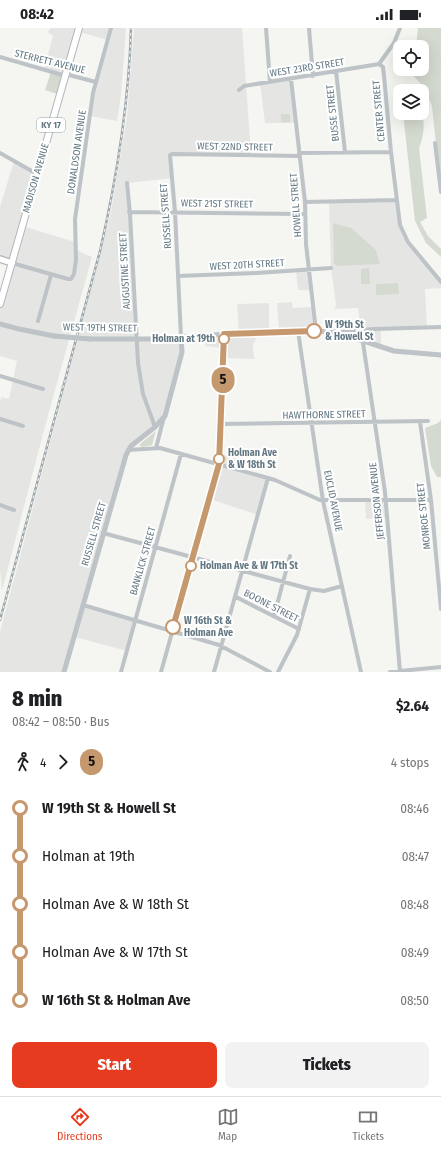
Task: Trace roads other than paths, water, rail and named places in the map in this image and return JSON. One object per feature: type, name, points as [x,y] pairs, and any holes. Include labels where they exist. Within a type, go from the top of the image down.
[{"type":"main road","name":"MADISON AVENUE","points":[[0,304],[79,28]]},
{"type":"main road","points":[[0,259],[12,263]]},
{"type":"street","name":"DONALDSON AVENUE","points":[[51,275],[68,279],[74,274],[76,260],[75,219],[93,93],[111,28]]},
{"type":"street","points":[[266,28],[270,82]]},
{"type":"street","points":[[309,28],[313,76]]},
{"type":"street","points":[[379,64],[394,43],[400,28]]},
{"type":"street","name":"STERRETT AVENUE","points":[[0,57],[66,76],[69,75],[96,82]]},
{"type":"street","name":"WEST 23RD STREET","points":[[239,90],[244,86],[313,76],[379,64]]},
{"type":"street","name":"CENTER STREET","points":[[379,64],[382,67],[384,76],[400,225],[404,235],[412,247],[441,282]]},
{"type":"street","name":"BUSSE STREET","points":[[336,71],[345,152]]},
{"type":"street","name":"HOWELL STREET","points":[[291,79],[305,202],[309,270],[316,331]]},
{"type":"street","points":[[436,143],[441,192]]},
{"type":"street","name":"WEST 22ND STREET","points":[[170,155],[268,156],[345,152],[391,152]]},
{"type":"street","points":[[0,153],[37,174]]},
{"type":"street","name":"RUSSELL STREET","points":[[156,448],[182,352],[175,212],[170,155]]},
{"type":"street","name":"AUGUSTINE STREET","points":[[127,183],[138,363],[141,387],[155,427]]},
{"type":"street","points":[[305,202],[397,200]]},
{"type":"street","name":"WEST 21ST STREET","points":[[129,212],[305,214]]},
{"type":"street","points":[[12,263],[51,275],[38,321]]},
{"type":"street","name":"WEST 20TH STREET","points":[[178,276],[331,268]]},
{"type":"street","name":"WEST 19TH STREET","points":[[0,324],[54,336],[90,339],[181,337],[298,331],[336,332],[441,327]]},
{"type":"street","name":"JEFFERSON AVENUE","points":[[361,330],[384,481],[400,672]]},
{"type":"street","name":"EUCLID AVENUE","points":[[298,331],[323,501],[361,672]]},
{"type":"street","points":[[336,332],[363,342],[400,352],[441,355]]},
{"type":"street","points":[[160,672],[219,464],[224,334]]},
{"type":"street","points":[[0,376],[43,388]]},
{"type":"street","name":"RUSSELL STREET","points":[[64,672],[122,465],[131,446],[155,427],[164,416]]},
{"type":"street","points":[[0,419],[23,426]]},
{"type":"street","name":"HAWTHORNE STREET","points":[[221,424],[428,421]]},
{"type":"street","name":"MONROE STREET","points":[[420,422],[431,500],[441,609]]},
{"type":"street","points":[[128,450],[156,448],[181,454],[268,478],[323,501],[431,500]]},
{"type":"street","name":"BANKLICK STREET","points":[[121,672],[181,454]]},
{"type":"street","points":[[214,672],[268,478]]},
{"type":"street","points":[[0,505],[14,510]]},
{"type":"street","points":[[103,533],[310,589],[324,591],[342,586]]},
{"type":"street","points":[[274,616],[290,556]]},
{"type":"street","points":[[278,672],[299,629],[310,589]]},
{"type":"street","name":"BOONE STREET","points":[[236,597],[299,629]]},
{"type":"street","points":[[83,605],[222,646],[263,670],[270,672]]},
{"type":"street","points":[[390,672],[441,667]]},
{"type":"railway","points":[[0,620],[100,251],[117,168],[125,112],[131,28]]},
{"type":"place","name":"W 19th St & Howell St","points":[[314,331]]},
{"type":"place","name":"Holman at 19th","points":[[224,339]]},
{"type":"place","name":"Holman Ave & W 18th St","points":[[219,459]]},
{"type":"place","name":"Holman Ave & W 17th St","points":[[191,566]]},
{"type":"place","name":"W 16th St & Holman Ave","points":[[173,627]]}]
